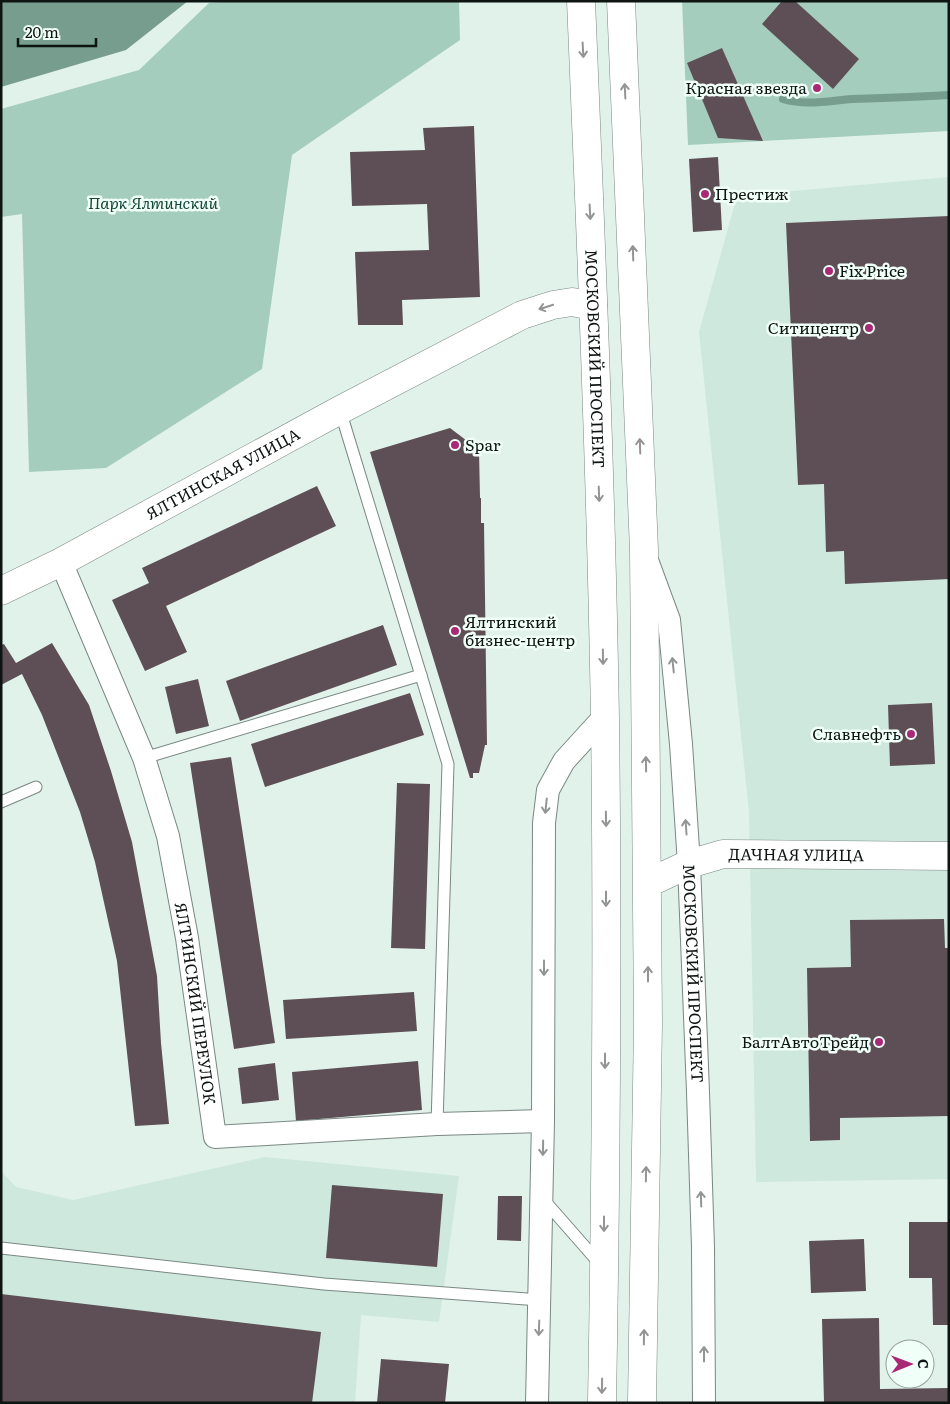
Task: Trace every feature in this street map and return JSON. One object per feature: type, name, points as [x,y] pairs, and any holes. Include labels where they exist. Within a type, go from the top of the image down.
[{"type":"main road","name":"МОСКОВСКИЙ ПРОСПЕКТ","points":[[580,1],[593,306],[605,716],[606,850],[602,1403]]},
{"type":"main road","name":"МОСКОВСКИЙ ПРОСПЕКТ","points":[[621,1],[644,550],[648,1023],[642,1403]]},
{"type":"main road","name":"ЯЛТИНСКАЯ УЛИЦА","points":[[1,590],[60,562],[444,355],[560,323],[593,306]]},
{"type":"main road","name":"ДАЧНАЯ УЛИЦА","points":[[648,883],[689,864],[723,854],[949,856]]},
{"type":"street","name":"МОСКОВСКИЙ ПРОСПЕКТ","points":[[644,550],[669,620],[681,744],[689,864],[702,1238],[704,1403]]},
{"type":"street","name":"ЯЛТИНСКИЙ ПЕРЕУЛОК","points":[[60,562],[144,758],[168,836],[187,938],[215,1136],[437,1124],[543,1121]]},
{"type":"street","points":[[537,1403],[543,1121],[544,823],[548,790],[564,761],[605,716]]},
{"type":"lane","points":[[340,410],[448,764],[437,1124]]},
{"type":"lane","points":[[144,758],[421,675]]},
{"type":"lane","points":[[1,802],[36,787]]},
{"type":"lane","points":[[542,1198],[604,1268]]},
{"type":"lane","points":[[1,1248],[324,1284],[540,1300]]},
{"type":"shaded area","points":[[1,1],[188,1],[126,50],[1,87]]},
{"type":"shaded area","points":[[949,177],[949,1179],[756,1182],[749,812],[699,332],[737,196]]},
{"type":"shaded area","points":[[265,1157],[459,1176],[439,1322],[361,1315],[355,1403],[1,1403],[1,1171],[16,1187],[73,1200]]},
{"type":"green space","name":"Парк Ялтинский","points":[[230,1],[459,1],[460,40],[292,155],[262,369],[106,468],[29,472],[22,214],[1,217],[1,109],[139,70],[209,3]]},
{"type":"green space","name":"Красная звезда","points":[[682,1],[949,1],[949,131],[688,145]]},
{"type":"building","points":[[782,1],[795,1],[859,59],[833,89],[762,24]]},
{"type":"building","points":[[722,48],[763,141],[718,138],[687,63]]},
{"type":"building","points":[[474,126],[480,297],[402,300],[403,325],[358,325],[355,252],[429,250],[427,204],[352,206],[350,152],[425,150],[423,128]]},
{"type":"building","name":"Престиж","points":[[718,157],[722,230],[693,232],[689,159]]},
{"type":"building","name":"Ситицентр","points":[[949,216],[949,579],[845,584],[844,551],[826,552],[824,484],[798,485],[786,223]]},
{"type":"building","name":"Ялтинский бизнес-центр","points":[[450,428],[479,450],[481,523],[484,523],[487,745],[485,745],[479,773],[473,773],[473,778],[470,778],[370,452]]},
{"type":"building","points":[[317,486],[336,526],[166,606],[187,652],[145,671],[112,600],[149,583],[142,568]]},
{"type":"building","points":[[383,625],[397,665],[240,721],[226,681]]},
{"type":"building","points":[[52,643],[89,705],[132,842],[157,976],[169,1124],[135,1126],[117,961],[95,862],[80,812],[42,715],[22,674],[1,685],[1,645],[4,644],[16,663]]},
{"type":"building","points":[[198,679],[209,726],[176,734],[165,687]]},
{"type":"building","points":[[410,693],[424,735],[265,787],[251,744]]},
{"type":"building","name":"Славнефть","points":[[932,703],[935,764],[890,766],[888,705]]},
{"type":"building","points":[[231,757],[275,1043],[234,1049],[190,763]]},
{"type":"building","points":[[397,783],[430,784],[425,949],[391,948]]},
{"type":"building","name":"БалтАвтоТрейд","points":[[944,919],[945,948],[949,948],[949,1116],[840,1118],[840,1140],[810,1141],[807,968],[851,967],[850,920]]},
{"type":"building","points":[[414,992],[417,1031],[286,1039],[283,1000]]},
{"type":"building","points":[[418,1061],[422,1110],[296,1121],[292,1072]]},
{"type":"building","points":[[275,1063],[279,1100],[242,1104],[238,1068]]},
{"type":"building","points":[[332,1185],[443,1194],[437,1267],[326,1258]]},
{"type":"building","points":[[498,1196],[522,1196],[521,1241],[497,1240]]},
{"type":"building","points":[[909,1222],[949,1222],[949,1325],[933,1325],[932,1278],[909,1278]]},
{"type":"building","points":[[864,1239],[866,1291],[811,1293],[809,1241]]},
{"type":"building","points":[[1,1294],[321,1332],[312,1403],[1,1403]]},
{"type":"building","points":[[879,1318],[880,1389],[949,1388],[949,1403],[824,1403],[822,1319]]},
{"type":"building","points":[[381,1359],[449,1364],[445,1403],[377,1403]]},
{"type":"waterway","points":[[783,99],[809,103],[852,99],[949,95]]},
{"type":"place","name":"Красная звезда","points":[[817,88]]},
{"type":"place","name":"Престиж","points":[[705,194]]},
{"type":"place","name":"Fix Price","points":[[829,271]]},
{"type":"place","name":"Ситицентр","points":[[869,328]]},
{"type":"place","name":"Spar","points":[[455,445]]},
{"type":"place","name":"Ялтинский бизнес-центр","points":[[455,631]]},
{"type":"place","name":"Славнефть","points":[[911,734]]},
{"type":"place","name":"БалтАвтоТрейд","points":[[879,1042]]}]
